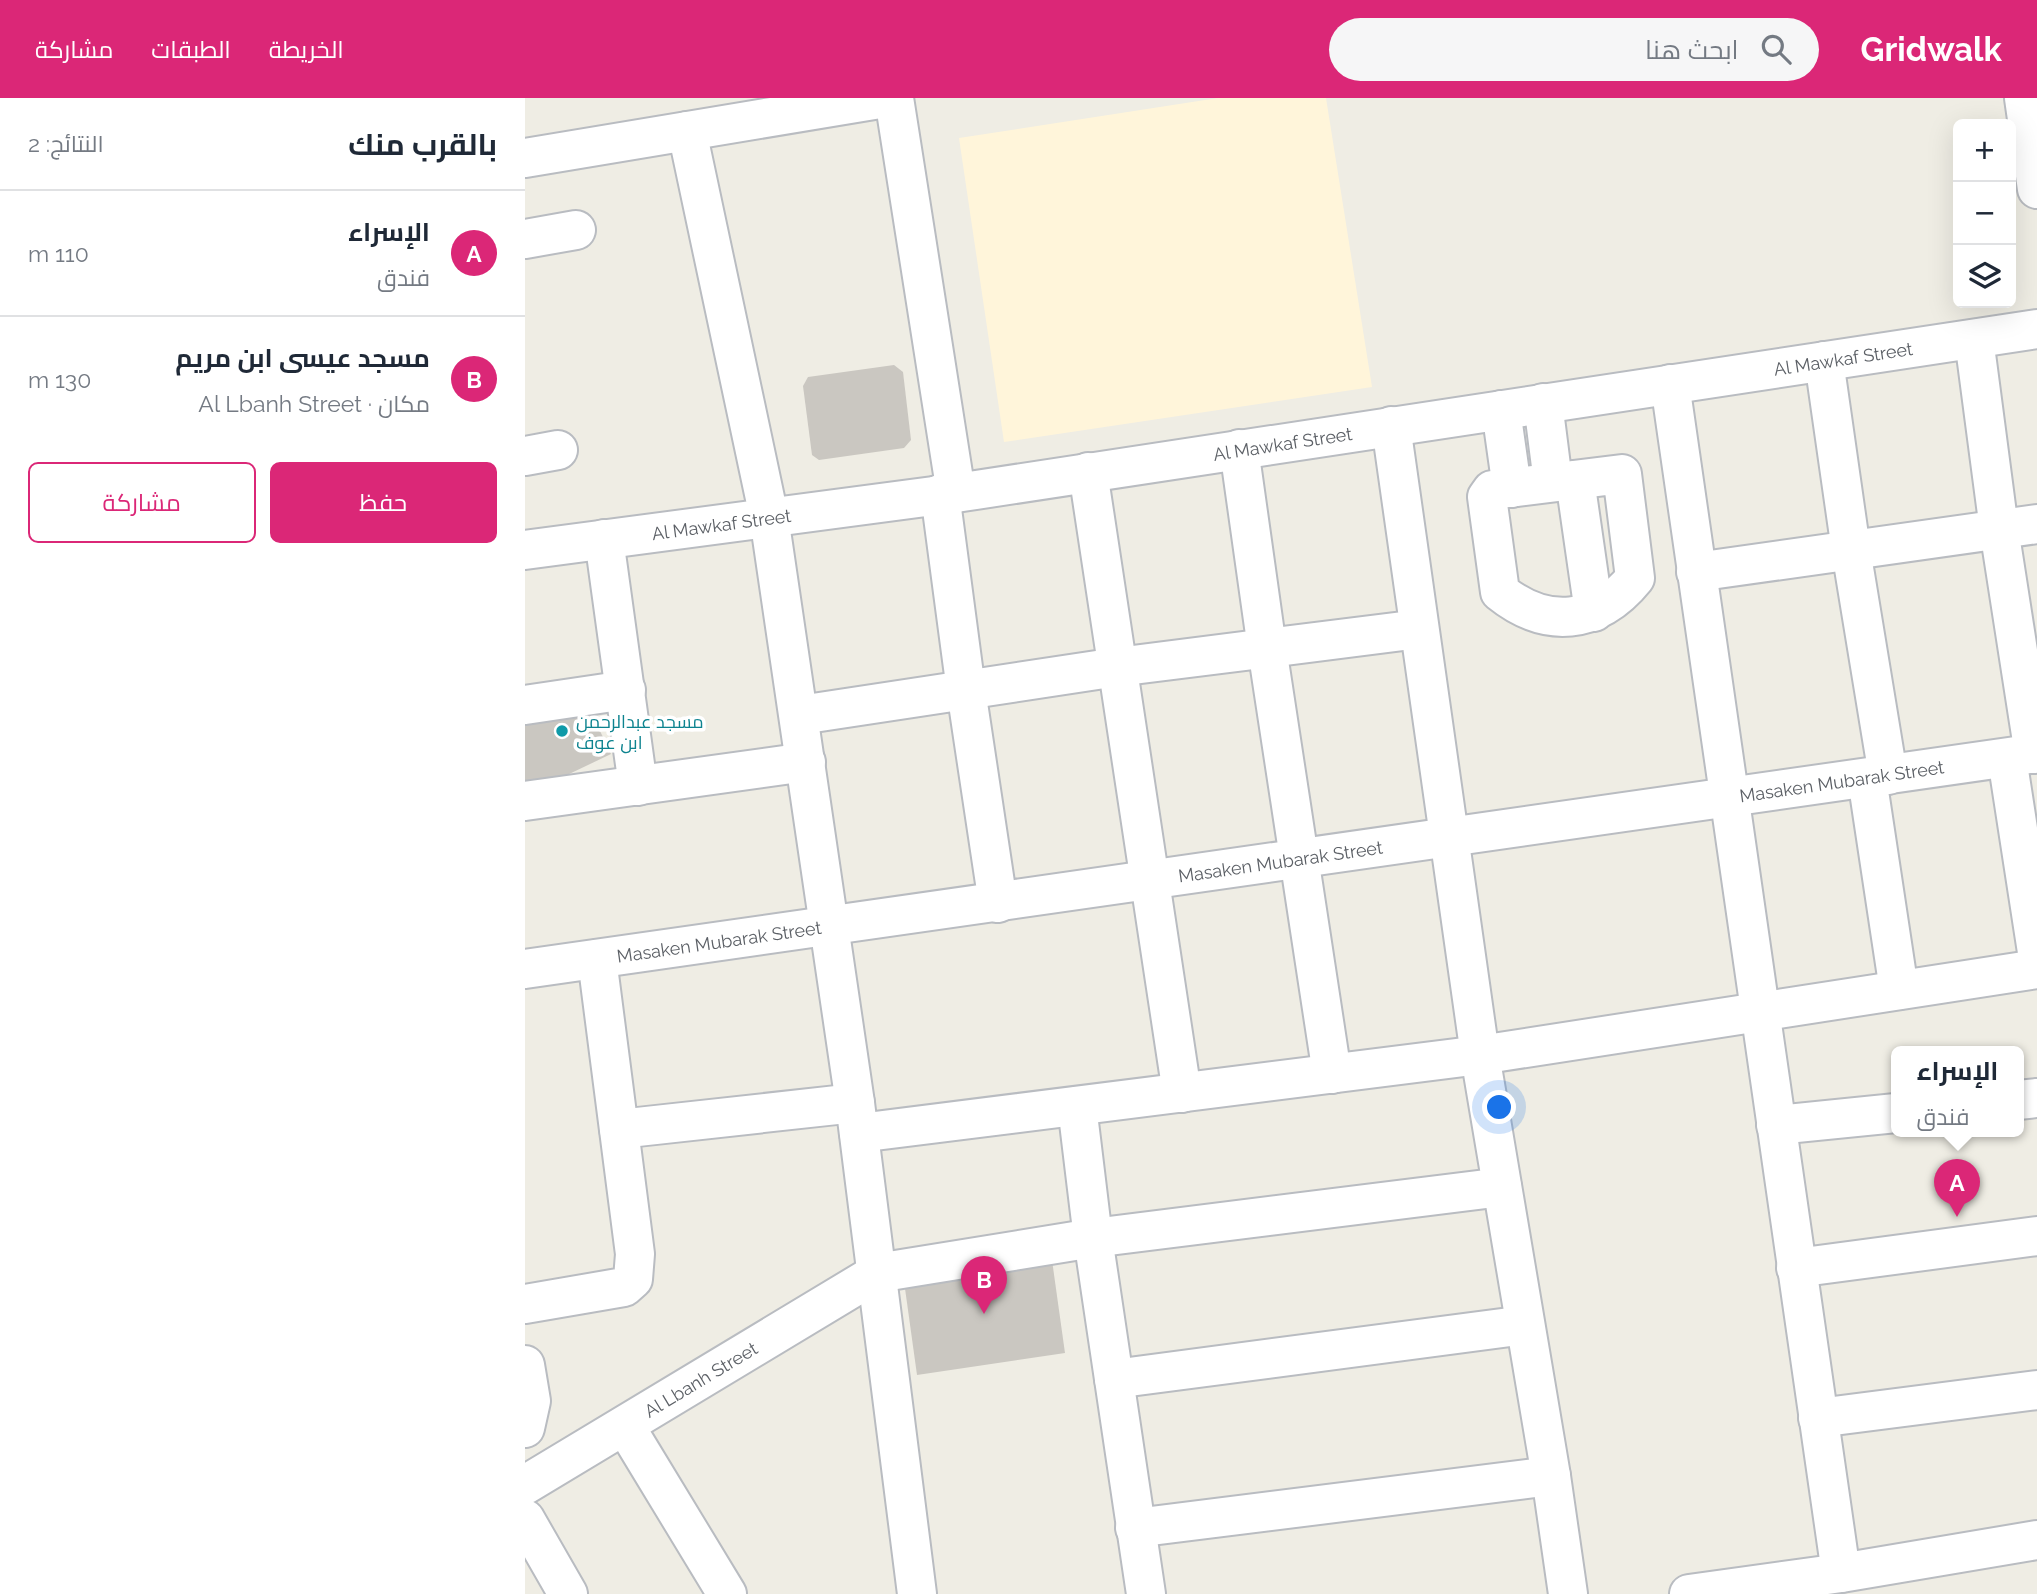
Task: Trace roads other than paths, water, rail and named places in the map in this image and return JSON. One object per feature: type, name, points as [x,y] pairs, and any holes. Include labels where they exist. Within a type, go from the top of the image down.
[{"type":"street","points":[[525,158],[886,98]]},
{"type":"street","points":[[894,98],[948,494],[966,690],[998,903]]},
{"type":"street","points":[[2024,98],[2037,189]]},
{"type":"street","points":[[687,131],[769,517],[831,927],[917,1594]]},
{"type":"street","points":[[525,239],[576,230]]},
{"type":"street","name":"Al Mawkaf Street","points":[[525,550],[948,494],[2037,329]]},
{"type":"street","points":[[1974,339],[2026,755],[2037,952]]},
{"type":"street","points":[[1824,361],[1851,550],[1899,990]]},
{"type":"street","points":[[1670,384],[1841,1573]]},
{"type":"street","points":[[1543,403],[1576,480],[1605,605],[1574,617],[1534,613],[1515,604],[1500,592],[1487,498],[1492,490],[1576,480]]},
{"type":"street","points":[[1501,410],[1512,488]]},
{"type":"street","points":[[1391,426],[1480,1055],[1551,1476],[1568,1594]]},
{"type":"street","points":[[1240,449],[1298,859],[1332,1074]]},
{"type":"street","points":[[1088,472],[1182,1093]]},
{"type":"street","points":[[1696,572],[2037,524]]},
{"type":"street","points":[[604,539],[638,786]]},
{"type":"street","points":[[800,715],[1117,667],[1419,629]]},
{"type":"street","points":[[525,705],[626,690]]},
{"type":"street","name":"Masaken Mubarak Street","points":[[525,969],[2026,755]]},
{"type":"street","points":[[525,801],[806,762]]},
{"type":"street","points":[[525,1304],[624,1287],[633,1279],[635,1254],[597,959]]},
{"type":"street","points":[[619,1129],[1077,1106],[1480,1055],[2037,969]]},
{"type":"street","points":[[1077,1106],[1093,1238],[1146,1594]]},
{"type":"street","points":[[1776,1125],[1891,1113]]},
{"type":"street","points":[[877,1273],[1093,1238],[1502,1187]]},
{"type":"street","points":[[1796,1268],[2037,1236]]},
{"type":"street","name":"Al Lbanh Street","points":[[525,1485],[877,1273]]},
{"type":"street","points":[[1114,1379],[1525,1325]]},
{"type":"street","points":[[525,1365],[531,1401],[525,1428]]},
{"type":"street","points":[[1818,1418],[2037,1390]]},
{"type":"street","points":[[625,1426],[727,1594]]},
{"type":"street","points":[[1135,1528],[1551,1476]]},
{"type":"street","points":[[525,1519],[568,1594]]},
{"type":"street","points":[[1689,1594],[1841,1573],[2037,1540]]},
{"type":"place","name":"مسجد عبدالرحمن ابن عوف","points":[[562,731]]},
{"type":"place","name":"الإسراء","points":[[1957,1217]]},
{"type":"place","name":"مسجد عيسى ابن مريم","points":[[984,1314]]}]
